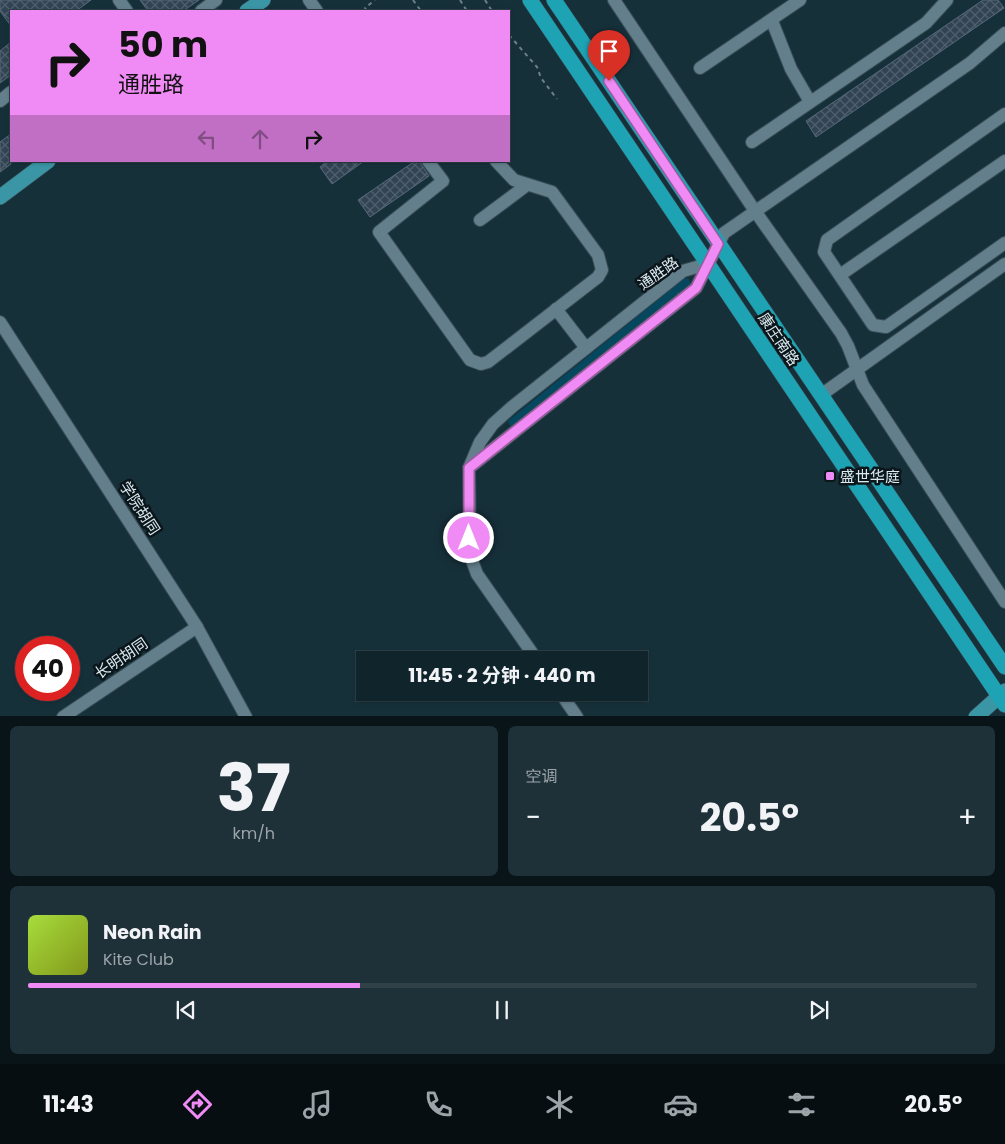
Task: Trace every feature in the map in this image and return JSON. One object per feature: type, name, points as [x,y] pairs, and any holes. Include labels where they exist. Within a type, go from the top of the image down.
[{"type":"highway","name":"康庄南路","points":[[530,0],[707,264],[1003,698]]},
{"type":"highway","name":"康庄南路","points":[[554,0],[1005,667]]},
{"type":"main road","points":[[248,10],[262,0]]},
{"type":"main road","points":[[0,198],[47,162]]},
{"type":"main road","points":[[976,716],[1003,698]]},
{"type":"street","points":[[202,10],[216,0]]},
{"type":"street","points":[[614,0],[754,211],[841,333],[863,385],[1005,602]]},
{"type":"street","points":[[700,68],[772,21],[800,0]]},
{"type":"street","points":[[752,142],[809,100],[926,23],[948,0]]},
{"type":"street","points":[[772,21],[791,70],[809,100]]},
{"type":"street","points":[[707,264],[724,233],[970,63],[1005,33]]},
{"type":"street","points":[[0,101],[10,93]]},
{"type":"street","points":[[1005,114],[827,240],[824,252],[873,325],[886,326],[1005,243]]},
{"type":"street","points":[[840,275],[1005,161]]},
{"type":"street","points":[[429,162],[442,181],[378,232],[470,360],[481,364],[488,362],[598,277],[602,270],[601,262],[552,192],[514,180],[497,162]]},
{"type":"street","points":[[480,220],[527,185]]},
{"type":"street","name":"通胜路","points":[[531,651],[473,565],[470,555],[469,468],[480,442],[494,424],[683,271],[707,264]]},
{"type":"street","name":"通胜路","points":[[469,468],[696,288],[707,264]]},
{"type":"street","points":[[821,395],[1005,264]]},
{"type":"street","points":[[556,309],[586,348]]},
{"type":"street","name":"学院胡同","points":[[0,322],[197,627],[246,716]]},
{"type":"street","name":"长明胡同","points":[[63,716],[197,627]]},
{"type":"street","points":[[566,701],[576,716]]},
{"type":"path","points":[[366,10],[365,8],[375,0]]},
{"type":"path","points":[[510,36],[537,67],[541,78],[557,99]]},
{"type":"green space","points":[[688,278],[691,284],[512,429],[508,421],[684,279]]},
{"type":"building","points":[[0,0],[91,0],[77,10],[10,10],[10,25],[0,11]]},
{"type":"building","points":[[140,0],[199,0],[184,10],[147,10]]},
{"type":"building","points":[[983,0],[998,0],[1004,8],[816,137],[806,121]]},
{"type":"building","points":[[10,43],[10,76],[0,83],[0,51]]},
{"type":"building","points":[[10,135],[11,164],[0,172],[0,142]]},
{"type":"building","points":[[326,162],[363,162],[332,184],[320,167]]},
{"type":"building","points":[[414,162],[420,162],[429,176],[370,217],[358,200]]},
{"type":"place","name":"盛世华庭","points":[[830,476]]},
{"type":"route","points":[[469,538],[469,468],[696,288],[718,244],[609,81]]}]
